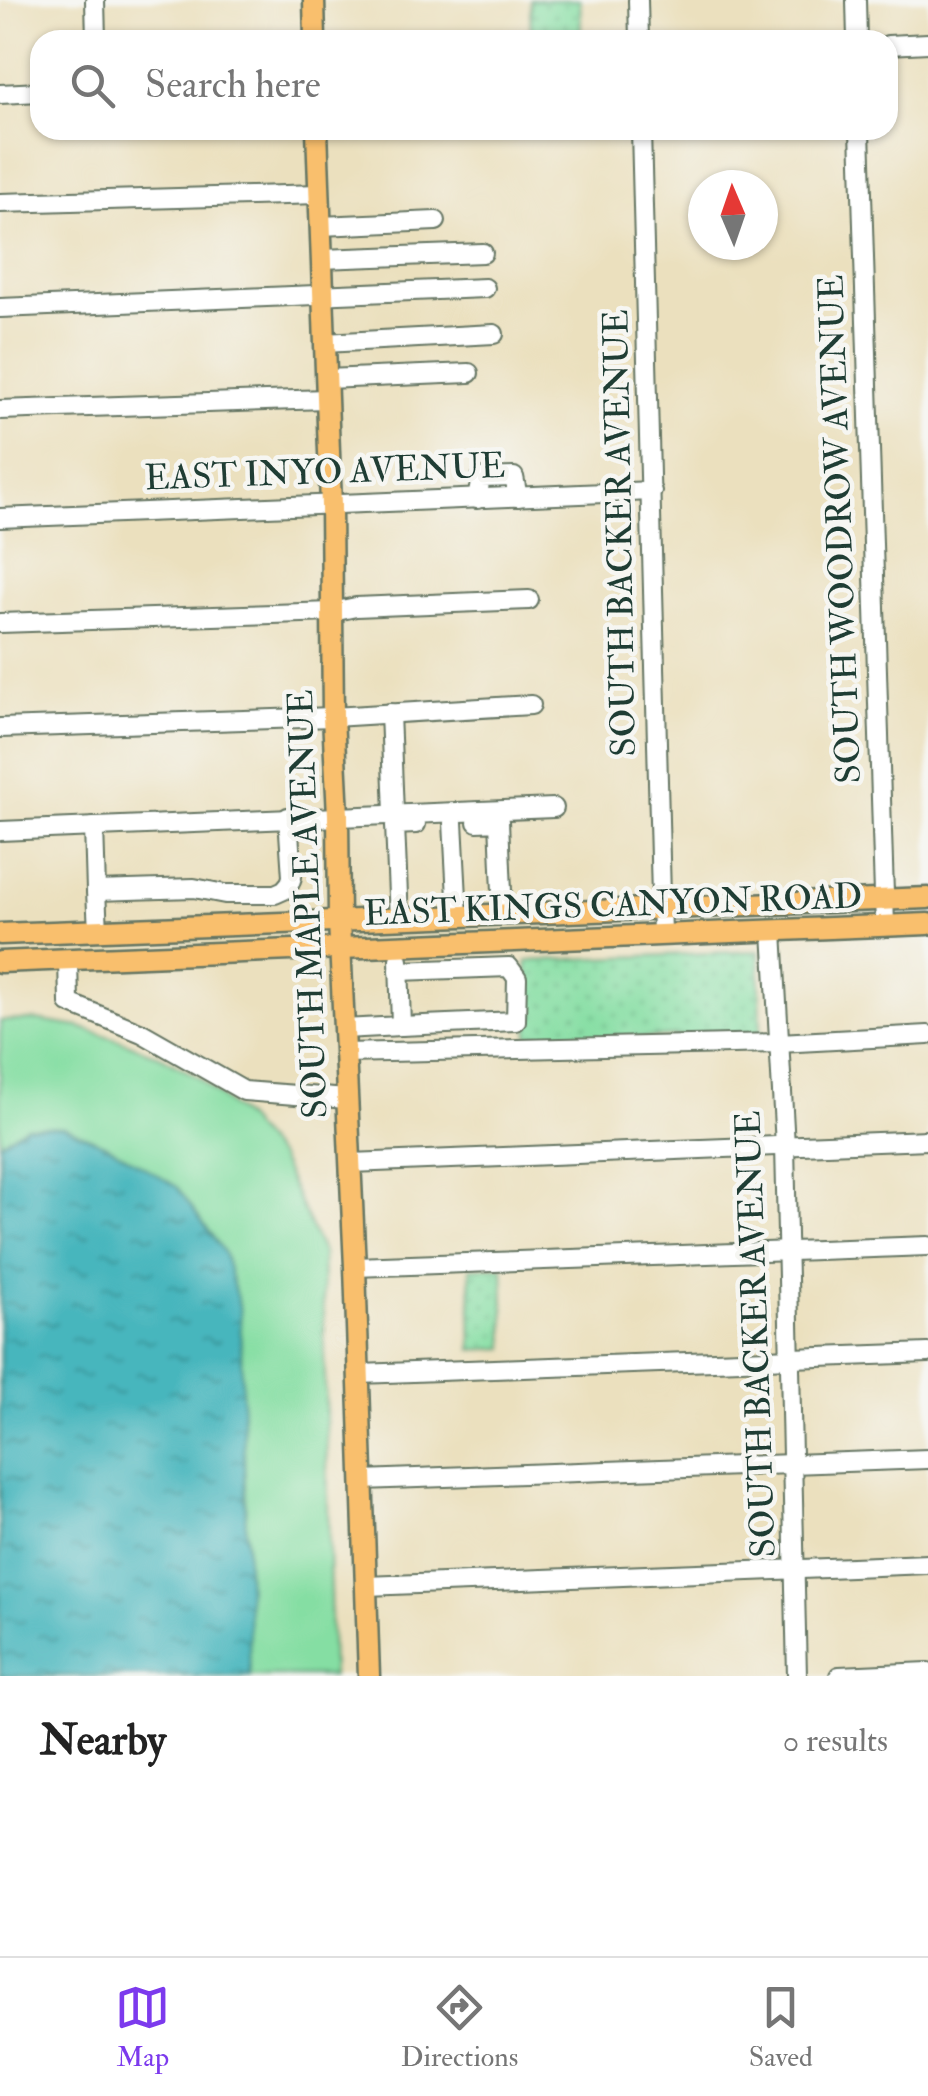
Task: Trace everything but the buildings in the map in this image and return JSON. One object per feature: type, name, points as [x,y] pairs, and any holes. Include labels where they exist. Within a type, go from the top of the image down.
[{"type":"main road","points":[[314,0],[315,30]]},
{"type":"main road","name":"SOUTH MAPLE AVENUE","points":[[318,140],[331,505],[339,922],[370,1676]]},
{"type":"main road","name":"EAST KINGS CANYON ROAD","points":[[0,934],[928,898]]},
{"type":"main road","name":"EAST KINGS CANYON ROAD","points":[[0,962],[928,924]]},
{"type":"main road","points":[[0,946],[25,944],[66,932]]},
{"type":"street","points":[[95,0],[96,30]]},
{"type":"street","points":[[638,0],[638,30]]},
{"type":"street","points":[[856,0],[858,30]]},
{"type":"street","points":[[898,44],[928,43]]},
{"type":"street","points":[[0,94],[30,92]]},
{"type":"street","name":"SOUTH BACKER AVENUE","points":[[641,140],[662,935]]},
{"type":"street","name":"SOUTH WOODROW AVENUE","points":[[860,140],[885,926]]},
{"type":"street","points":[[0,204],[319,194]]},
{"type":"street","points":[[320,226],[436,220]]},
{"type":"street","points":[[321,259],[483,252]]},
{"type":"street","points":[[0,308],[485,288]]},
{"type":"street","points":[[324,343],[494,334]]},
{"type":"street","points":[[0,410],[326,389],[470,372]]},
{"type":"street","name":"EAST INYO AVENUE","points":[[0,518],[652,490]]},
{"type":"street","points":[[0,624],[332,612],[356,607],[529,600]]},
{"type":"street","points":[[0,728],[333,717],[531,705]]},
{"type":"street","points":[[390,714],[398,919]]},
{"type":"street","points":[[395,819],[554,808]]},
{"type":"street","points":[[0,831],[338,815],[499,821],[503,915]]},
{"type":"street","points":[[96,892],[194,888],[225,894],[274,894],[284,890],[292,877],[288,818]]},
{"type":"street","points":[[453,822],[458,916]]},
{"type":"street","points":[[94,827],[98,930]]},
{"type":"street","points":[[274,894],[276,924]]},
{"type":"street","name":"SOUTH BACKER AVENUE","points":[[773,931],[785,1146],[798,1676]]},
{"type":"street","points":[[398,947],[401,1026]]},
{"type":"street","points":[[68,959],[70,1003],[142,1033],[244,1091],[347,1100]]},
{"type":"street","points":[[344,1029],[516,1021],[517,978],[509,967],[400,971]]},
{"type":"street","points":[[344,1053],[779,1043],[928,1035]]},
{"type":"street","points":[[350,1163],[928,1140]]},
{"type":"street","points":[[355,1267],[928,1246]]},
{"type":"street","points":[[359,1374],[928,1353]]},
{"type":"street","points":[[364,1480],[928,1459]]},
{"type":"street","points":[[366,1586],[928,1564]]},
{"type":"street","points":[[839,1676],[928,1672]]},
{"type":"green space","points":[[530,0],[580,0],[581,30],[531,30]]},
{"type":"green space","points":[[759,951],[761,1033],[529,1042],[527,961]]},
{"type":"green space","points":[[35,1020],[79,1027],[119,1040],[162,1057],[199,1078],[243,1117],[279,1158],[322,1252],[332,1676],[0,1676],[0,1021]]},
{"type":"green space","points":[[503,1267],[505,1348],[472,1350],[470,1268]]},
{"type":"water","points":[[27,1126],[64,1127],[109,1146],[177,1187],[224,1252],[240,1310],[250,1676],[0,1676],[0,1143]]}]
